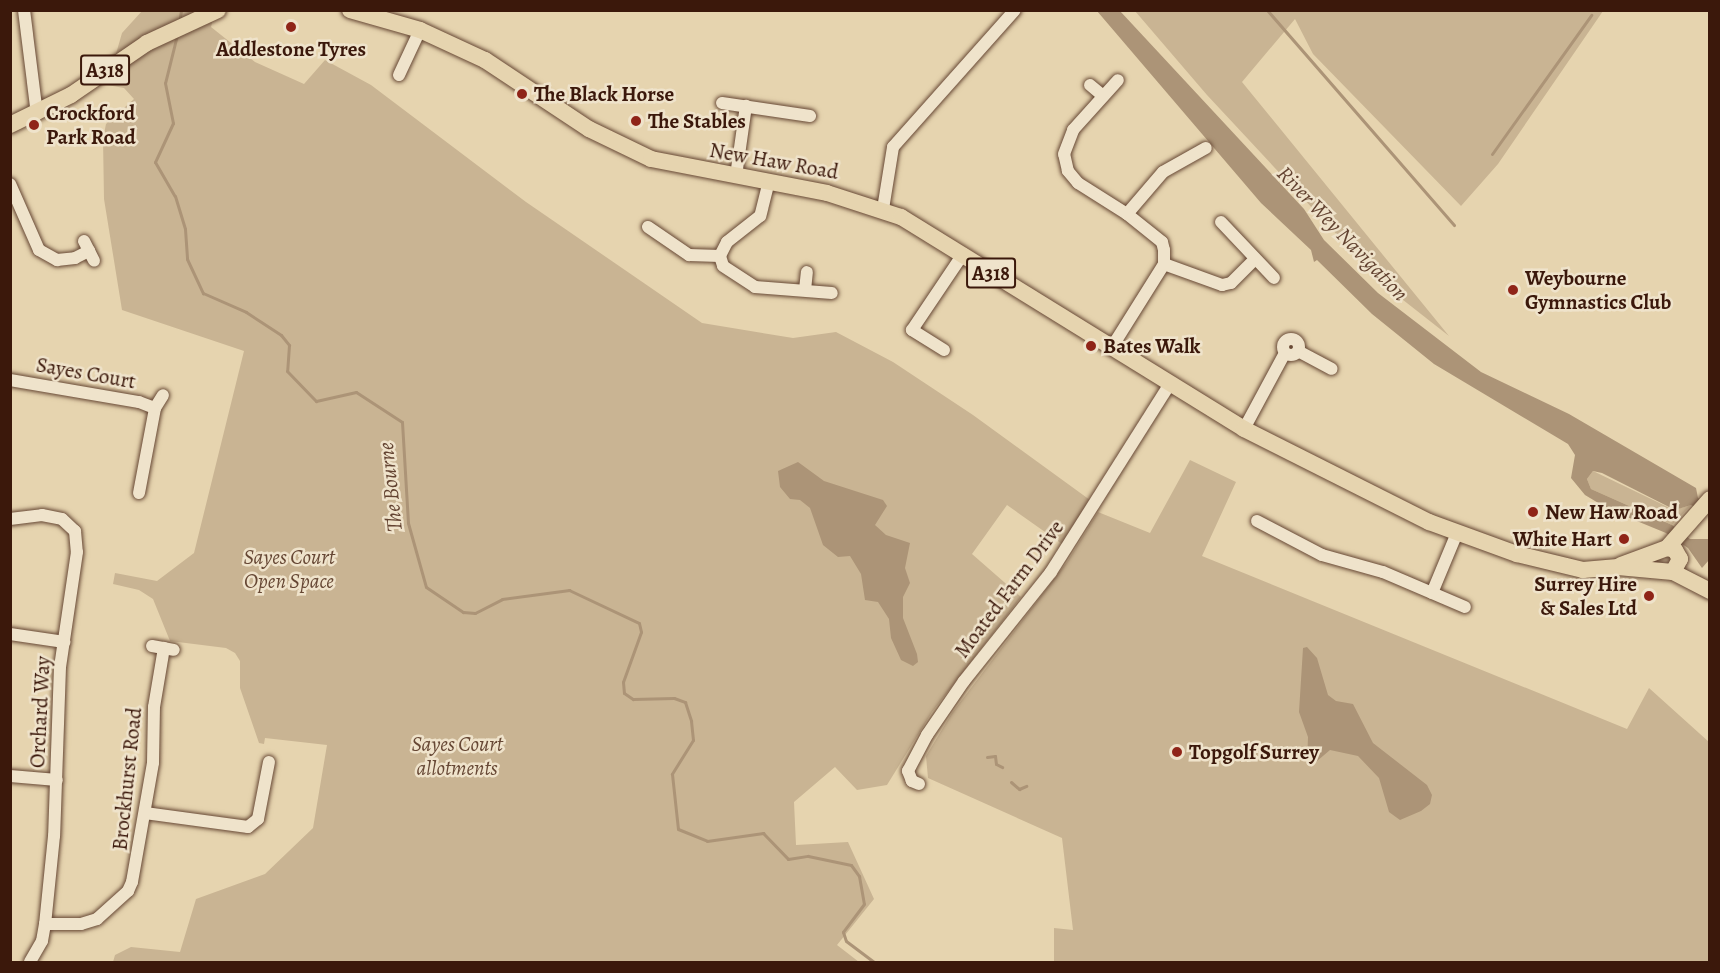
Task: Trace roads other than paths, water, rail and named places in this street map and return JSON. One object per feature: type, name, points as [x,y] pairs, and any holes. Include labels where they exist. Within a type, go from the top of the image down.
[{"type":"main road","name":"A318","points":[[10,124],[37,114],[147,43],[218,10]]},
{"type":"main road","name":"New Haw Road","points":[[350,10],[420,30],[490,63],[624,148],[671,166],[769,181],[883,208],[963,254],[1244,429],[1350,485],[1457,533],[1564,566],[1589,570],[1618,567],[1671,556]]},
{"type":"main road","points":[[1705,588],[1671,556],[1686,527],[1710,499]]},
{"type":"street","points":[[24,10],[37,114]]},
{"type":"street","points":[[883,208],[893,147],[1015,10]]},
{"type":"street","points":[[399,75],[420,30]]},
{"type":"street","points":[[1112,347],[1164,264],[1162,242],[1127,214],[1078,183],[1066,163],[1066,146],[1073,130],[1118,80]]},
{"type":"street","points":[[1090,85],[1103,96]]},
{"type":"street","points":[[722,103],[810,116]]},
{"type":"street","points":[[736,176],[746,106]]},
{"type":"street","points":[[1127,214],[1163,172],[1206,148]]},
{"type":"street","points":[[720,256],[727,242],[760,216],[769,181]]},
{"type":"street","points":[[10,184],[39,250],[57,260],[75,258],[89,251]]},
{"type":"street","points":[[1221,222],[1274,278]]},
{"type":"street","points":[[648,227],[692,257],[720,256]]},
{"type":"street","points":[[944,350],[912,330],[963,254]]},
{"type":"street","points":[[720,256],[726,269],[749,285],[832,293]]},
{"type":"street","points":[[1164,264],[1222,285],[1231,283],[1255,259]]},
{"type":"street","points":[[805,290],[807,272]]},
{"type":"street","points":[[1244,429],[1285,353],[1292,355],[1298,351],[1332,369]]},
{"type":"street","name":"Sayes Court","points":[[10,380],[139,402],[154,408]]},
{"type":"street","name":"Moated Farm Drive","points":[[919,784],[912,781],[908,771],[927,735],[964,681],[1051,572],[1170,384]]},
{"type":"street","name":"Sayes Court","points":[[140,493],[154,408],[163,395]]},
{"type":"street","name":"Orchard Way","points":[[10,519],[54,516],[75,531],[76,562],[64,642],[57,780],[45,924],[42,941],[30,963]]},
{"type":"street","points":[[1257,521],[1267,532],[1322,555],[1383,573],[1465,607]]},
{"type":"street","points":[[1432,593],[1457,533]]},
{"type":"street","points":[[10,634],[64,642]]},
{"type":"street","name":"Brockhurst Road","points":[[45,924],[81,924],[97,919],[128,891],[138,862],[153,763],[154,707],[163,648]]},
{"type":"street","points":[[145,813],[248,827],[258,819],[269,762]]},
{"type":"street","points":[[10,776],[57,780]]},
{"type":"waterway","name":"The Bourne","points":[[179,23],[181,10]]},
{"type":"waterway","points":[[1267,10],[1454,225]]},
{"type":"waterway","points":[[1492,154],[1591,15]]},
{"type":"waterway","name":"The Bourne","points":[[177,35],[165,83],[173,123],[155,162],[175,196],[185,229],[187,259],[203,293],[246,312],[281,335],[289,345],[287,371],[316,401],[356,392],[402,422],[408,523],[426,587],[463,612],[475,613],[502,599],[569,590],[639,623],[641,632],[623,682],[624,693],[633,699],[674,698],[685,702],[691,721],[693,740],[672,774],[678,829],[707,841],[763,833],[788,859],[808,856],[851,865],[859,876],[864,904],[843,932],[846,941],[874,962]]},
{"type":"waterway","points":[[987,757],[995,756],[996,764],[1002,767]]},
{"type":"waterway","points":[[1011,782],[1019,789],[1026,786]]},
{"type":"place","name":"Addlestone Tyres","points":[[291,27]]},
{"type":"place","name":"The Black Horse","points":[[522,94]]},
{"type":"place","name":"The Stables","points":[[636,121]]},
{"type":"place","name":"Crockford Park Road","points":[[34,125]]},
{"type":"place","name":"Weybourne Gymnastics Club","points":[[1513,290]]},
{"type":"place","name":"Bates Walk","points":[[1091,346]]},
{"type":"place","name":"New Haw Road","points":[[1533,512]]},
{"type":"place","name":"White Hart","points":[[1624,539]]},
{"type":"place","name":"Surrey Hire & Sales Ltd","points":[[1649,596]]},
{"type":"place","name":"Topgolf Surrey","points":[[1177,752]]},
{"type":"water label","name":"River Wey Navigation","points":[[1342,234]]},
{"type":"park label","name":"Sayes Court Open Space","points":[[289,569]]},
{"type":"park label","name":"Sayes Court allotments","points":[[457,756]]}]
